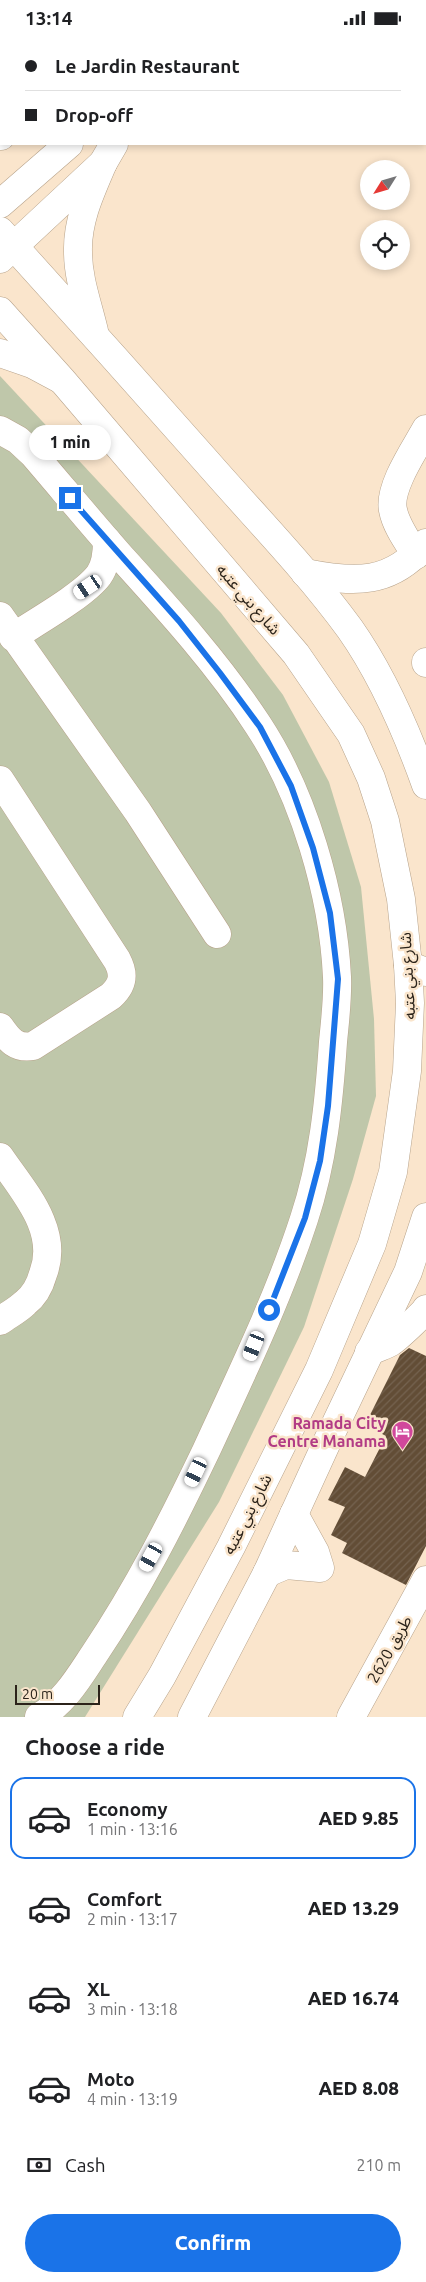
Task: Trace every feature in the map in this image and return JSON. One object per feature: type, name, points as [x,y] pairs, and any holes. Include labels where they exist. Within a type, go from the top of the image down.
[{"type":"main road","points":[[0,204],[68,145]]},
{"type":"main road","points":[[108,153],[5,246],[95,335],[305,573],[350,630],[419,741],[426,785]]},
{"type":"main road","points":[[95,335],[80,274],[78,251],[86,201],[108,153]]},
{"type":"main road","name":"شارع بني عتبه","points":[[0,311],[62,380],[296,654],[350,734],[371,778],[385,821],[401,899],[420,966],[410,1003],[407,1071],[393,1172],[372,1244],[318,1370],[231,1547],[162,1676],[137,1717]]},
{"type":"main road","points":[[0,353],[32,364],[62,380]]},
{"type":"main road","points":[[0,429],[33,454],[107,541],[179,621],[260,727],[291,786],[313,848],[330,913],[338,979],[328,1106],[320,1161],[305,1218],[247,1364],[179,1508],[114,1624],[68,1694],[52,1710],[39,1717]]},
{"type":"main road","points":[[305,573],[334,579],[376,578],[397,570],[421,549],[397,521],[392,500],[398,483],[426,429]]},
{"type":"main road","points":[[107,541],[106,558],[100,574],[88,587],[7,626],[132,804],[217,934]]},
{"type":"main road","points":[[0,780],[117,960],[122,969],[122,979],[119,989],[111,996],[33,1046],[15,1045],[0,1027]]},
{"type":"main road","points":[[0,1157],[34,1208],[44,1227],[48,1246],[46,1267],[39,1286],[27,1302],[0,1321]]},
{"type":"main road","points":[[192,1717],[267,1573],[369,1351],[408,1272],[426,1217]]},
{"type":"main road","points":[[369,1351],[393,1341],[403,1330],[423,1315],[426,1309]]},
{"type":"main road","points":[[267,1573],[286,1565],[320,1568],[315,1552],[294,1515]]},
{"type":"main road","name":"طريق 2620","points":[[351,1717],[426,1580]]},
{"type":"green space","points":[[0,376],[221,613],[283,695],[329,782],[361,887],[374,1019],[376,1096],[353,1179],[304,1327],[219,1502],[85,1717],[0,1717]]},
{"type":"building","name":"Ramada City Centre Manama","points":[[409,1348],[426,1356],[426,1546],[406,1585],[342,1553],[347,1543],[331,1535],[345,1507],[328,1500],[345,1467],[365,1477],[386,1436],[365,1425],[400,1355]]},
{"type":"place","name":"Ramada City Centre Manama","points":[[402,1451]]},
{"type":"route","points":[[70,498],[179,621],[260,727],[291,786],[313,848],[330,913],[338,979],[328,1106],[320,1161],[305,1218],[269,1310]]}]
